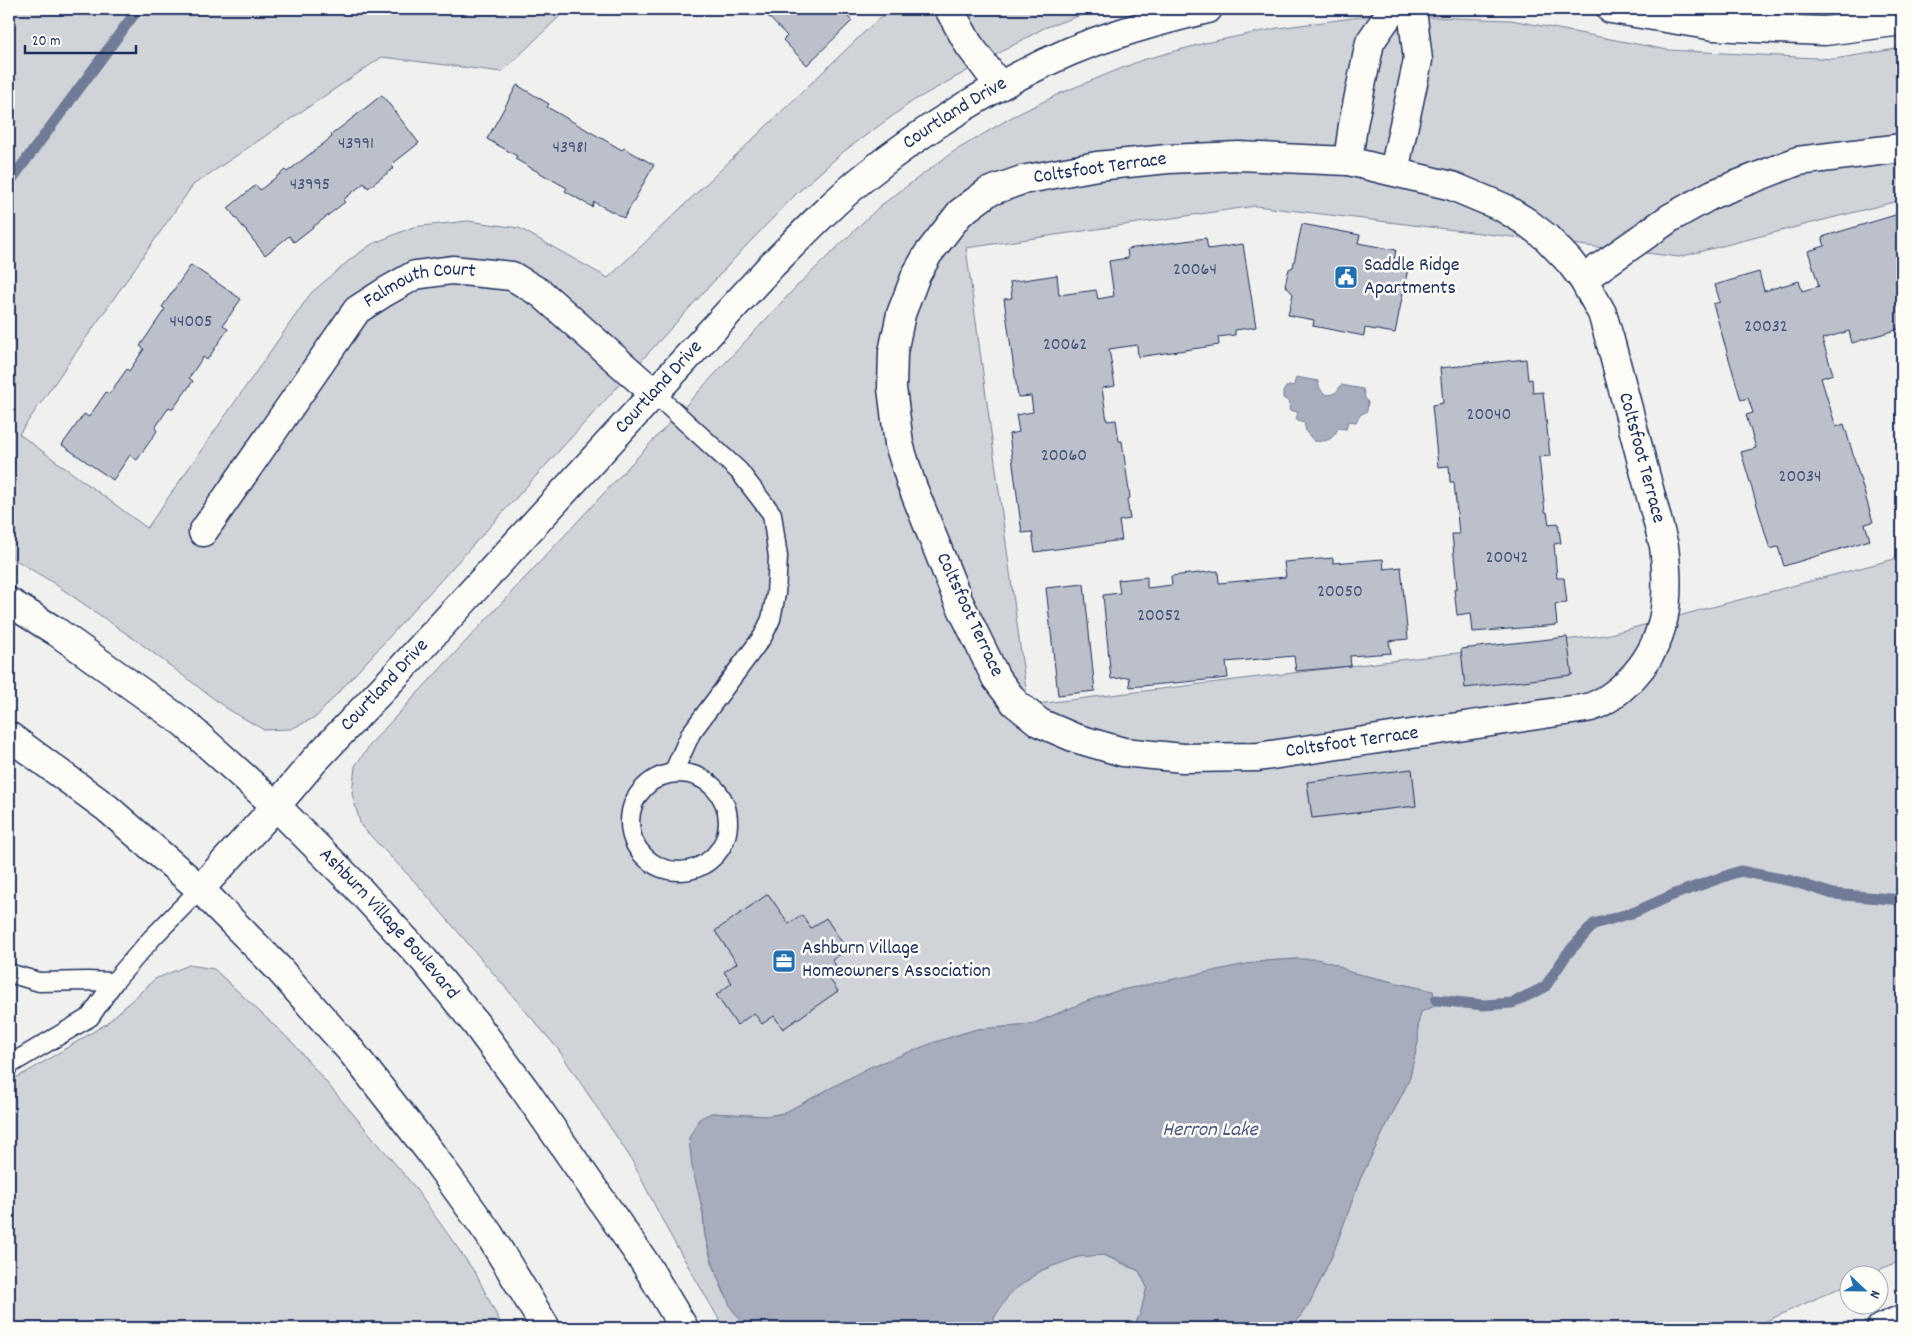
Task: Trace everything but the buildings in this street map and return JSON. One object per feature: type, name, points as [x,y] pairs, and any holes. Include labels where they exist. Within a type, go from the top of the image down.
[{"type":"street","points":[[949,9],[970,45],[998,85]]},
{"type":"street","name":"Courtland Drive","points":[[200,889],[276,806],[314,761],[400,671],[771,266],[820,216],[867,174],[921,135],[998,85],[1071,51],[1159,20],[1208,9]]},
{"type":"street","points":[[1348,161],[1353,125],[1370,42],[1393,9]]},
{"type":"street","points":[[1394,171],[1418,60],[1412,9]]},
{"type":"street","points":[[1611,9],[1714,26],[1825,31],[1890,17]]},
{"type":"street","points":[[1583,279],[1670,218],[1713,194],[1798,161],[1902,148]]},
{"type":"street","name":"Coltsfoot Terrace","points":[[1240,156],[1348,161],[1452,186],[1502,207],[1525,220],[1546,237],[1570,261],[1583,279],[1602,312],[1664,546],[1667,600],[1663,622],[1654,647],[1643,666],[1620,690],[1591,706],[1258,757],[1183,758],[1123,752],[1075,738],[1040,723],[1014,703],[996,678],[978,644],[910,483],[899,444],[892,388],[893,352],[901,314],[916,275],[928,254],[960,212],[988,192],[1022,180],[1097,166],[1168,159],[1240,156]]},
{"type":"street","name":"Falmouth Court","points":[[203,532],[357,310],[384,292],[415,276],[452,270],[512,276],[542,294],[654,393]]},
{"type":"street","name":"Ashburn Village Boulevard","points":[[9,602],[57,632],[184,723],[276,806],[354,884],[424,960],[476,1024],[525,1090],[646,1263],[684,1328]]},
{"type":"street","points":[[9,736],[107,808],[200,889],[278,968],[352,1052],[430,1152],[489,1234],[546,1328]]},
{"type":"lane","points":[[654,393],[739,471],[772,514],[778,558],[776,594],[771,619],[763,636],[691,733],[673,773],[652,781],[636,797],[629,819],[635,845],[650,863],[670,871],[683,871],[698,868],[717,853],[726,837],[728,816],[720,794],[699,777],[673,773]]},
{"type":"lane","points":[[9,1065],[90,1017],[114,982],[152,938],[200,889]]},
{"type":"lane","points":[[9,973],[39,982],[114,982]]},
{"type":"shaded area","points":[[9,9],[567,9],[502,72],[382,57],[193,185],[19,434],[147,528],[311,293],[352,258],[372,244],[413,227],[468,221],[519,228],[608,278],[878,19],[897,9],[1099,9],[1044,28],[913,101],[843,152],[796,194],[746,246],[316,717],[291,729],[264,730],[226,708],[140,643],[52,582],[9,556]]},
{"type":"shaded area","points":[[1375,15],[1511,20],[1668,50],[1834,59],[1902,48],[1902,200],[1679,257],[1255,206],[966,248],[1028,705],[1606,635],[1902,557],[1902,1260],[1888,1266],[1888,1264],[1838,1264],[1838,1289],[1751,1328],[1292,1328],[1310,1302],[1332,1256],[1361,1177],[1409,1080],[1418,1042],[1418,1024],[1421,1012],[1435,1006],[1433,991],[1349,972],[1335,964],[1297,959],[1265,961],[1117,991],[1087,1001],[1035,1023],[977,1029],[960,1034],[870,1067],[784,1113],[767,1116],[712,1113],[689,1138],[703,1213],[704,1233],[711,1260],[727,1299],[734,1311],[750,1328],[724,1328],[669,1233],[630,1157],[558,1049],[417,884],[361,826],[352,794],[355,766],[373,741],[796,287],[880,206],[953,152],[1012,117],[1061,93],[1142,60],[1205,43],[1278,28]]},
{"type":"shaded area","points":[[189,965],[214,969],[293,1043],[413,1185],[476,1274],[503,1328],[9,1328],[9,1081],[106,1024],[155,979]]},
{"type":"shaded area","points":[[1103,1255],[1139,1271],[1147,1287],[1140,1315],[1132,1328],[992,1328],[1002,1302],[1023,1282],[1063,1261],[1079,1256]]},
{"type":"water","points":[[1296,377],[1318,381],[1321,390],[1328,395],[1335,393],[1341,385],[1363,389],[1368,402],[1367,411],[1360,415],[1356,422],[1348,421],[1346,429],[1338,428],[1329,439],[1314,441],[1306,432],[1304,422],[1296,420],[1298,412],[1289,410],[1290,402],[1283,398],[1283,392],[1286,387],[1294,385]]},
{"type":"water","name":"Herron Lake","points":[[1297,959],[1317,959],[1335,964],[1349,972],[1433,991],[1435,1006],[1421,1012],[1418,1024],[1418,1042],[1409,1080],[1361,1177],[1332,1256],[1310,1302],[1292,1328],[1132,1328],[1140,1315],[1147,1287],[1139,1271],[1103,1255],[1078,1257],[1042,1270],[1010,1293],[994,1318],[992,1328],[750,1328],[742,1322],[731,1308],[717,1275],[705,1236],[703,1211],[692,1167],[689,1138],[699,1119],[711,1113],[767,1116],[784,1113],[870,1067],[935,1042],[977,1029],[1035,1023],[1087,1001],[1117,991],[1241,965]]},
{"type":"waterway","points":[[9,183],[138,9]]},
{"type":"waterway","points":[[1436,1000],[1484,1005],[1512,1003],[1545,987],[1567,954],[1594,924],[1635,912],[1675,894],[1740,871],[1792,881],[1833,894],[1902,900]]},
{"type":"place","name":"Saddle Ridge Apartments","points":[[1346,277]]},
{"type":"place","name":"Ashburn Village Homeowners Association","points":[[784,961]]}]
